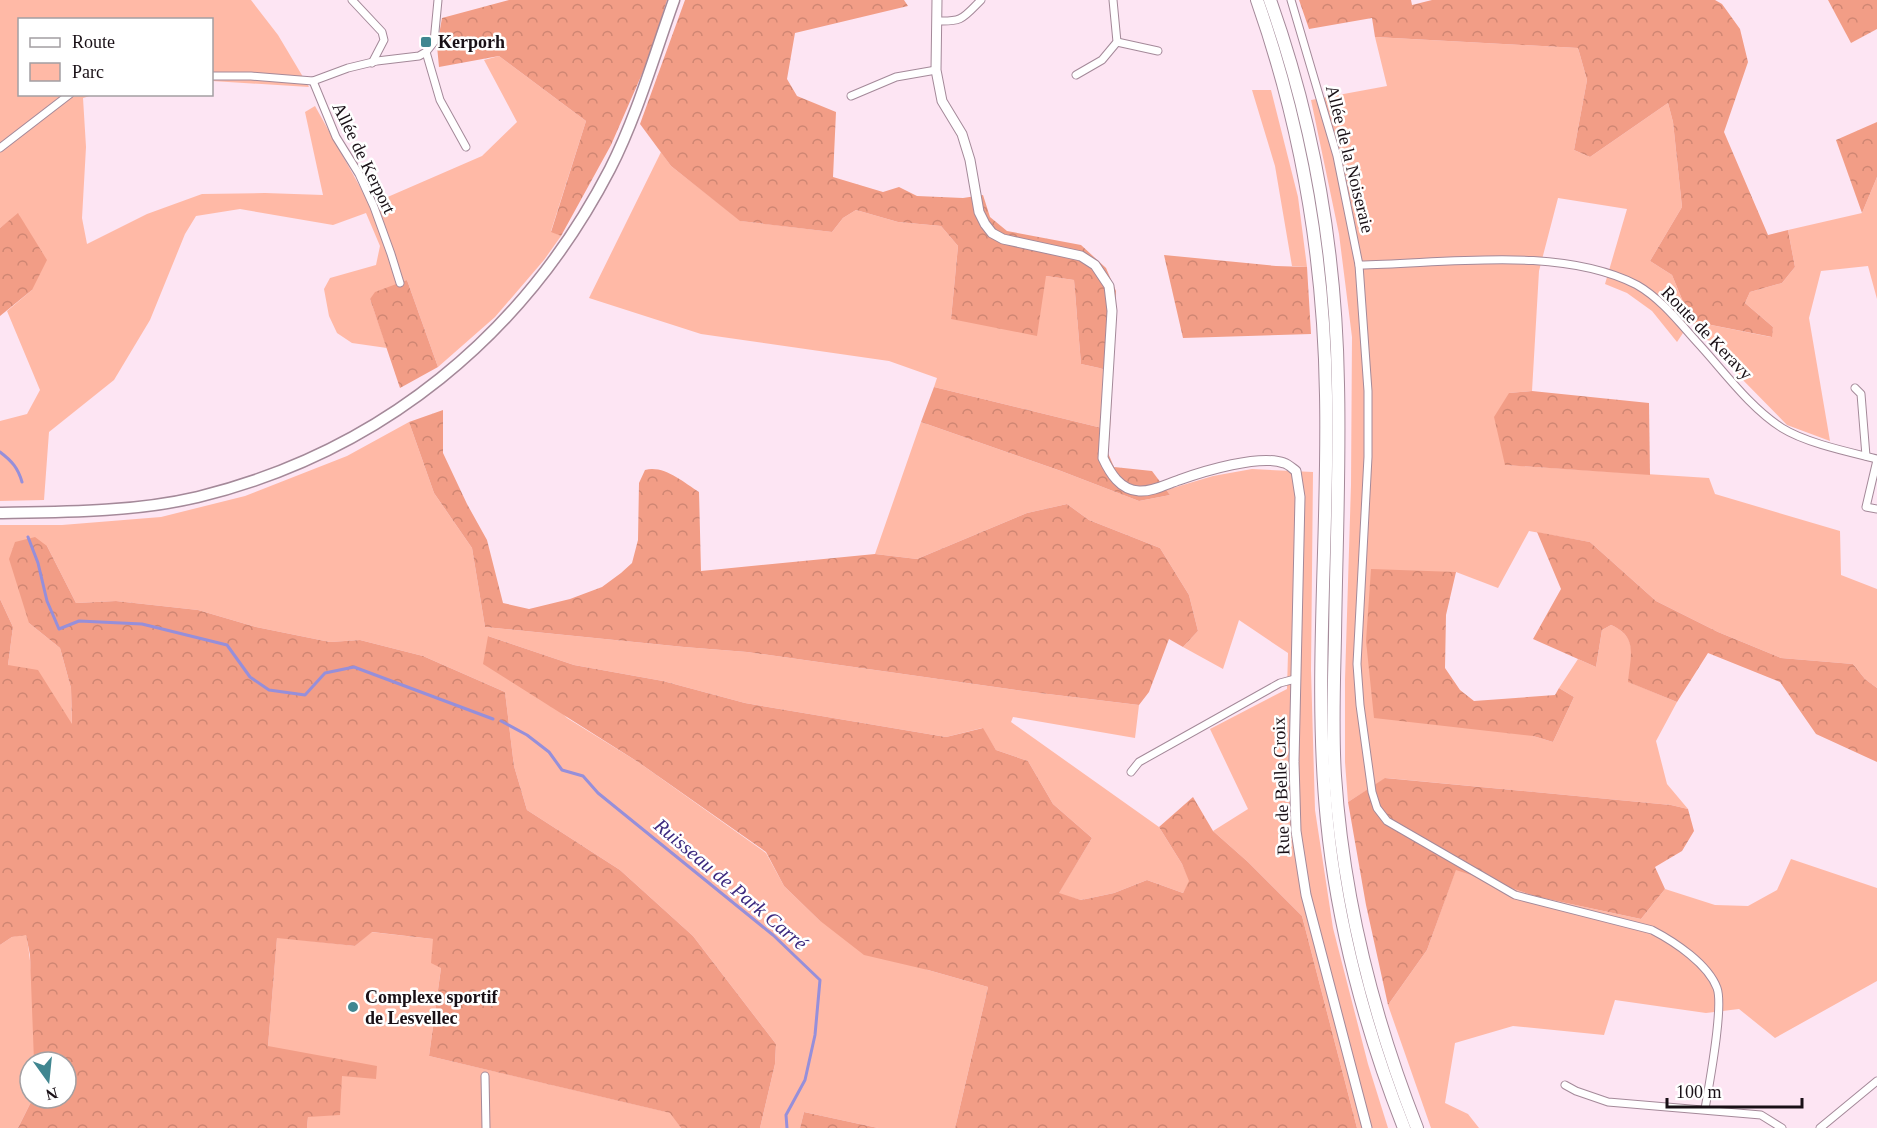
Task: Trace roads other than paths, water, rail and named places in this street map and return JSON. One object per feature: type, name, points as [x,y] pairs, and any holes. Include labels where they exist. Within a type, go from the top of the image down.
[{"type":"highway","points":[[1257,0],[1284,85],[1304,172],[1318,258],[1323,311],[1326,398],[1322,729],[1330,844],[1339,901],[1360,992],[1383,1069],[1404,1128]]},
{"type":"highway","points":[[1270,0],[1294,74],[1310,139],[1323,209],[1334,297],[1338,386],[1334,737],[1342,844],[1371,989],[1416,1128]]},
{"type":"main road","points":[[0,513],[105,510],[152,505],[198,497],[250,482],[299,463],[363,432],[446,374],[479,347],[510,316],[541,279],[586,213],[611,167],[634,114],[674,0]]},
{"type":"street","points":[[352,0],[382,32],[384,40],[372,63]]},
{"type":"street","points":[[213,76],[251,76],[313,81],[348,68],[409,58],[426,52],[434,42],[438,0]]},
{"type":"street","points":[[851,96],[896,77],[936,70],[937,0]]},
{"type":"street","points":[[937,21],[961,19],[981,0]]},
{"type":"street","points":[[1076,75],[1102,60],[1117,42],[1113,0]]},
{"type":"street","name":"Allée de la Noiseraie","points":[[1291,0],[1337,156],[1359,265],[1368,391],[1368,457],[1358,664],[1360,705],[1372,792],[1377,808],[1387,821],[1515,895],[1639,926],[1667,938],[1707,970],[1718,990],[1719,1011],[1705,1109]]},
{"type":"street","points":[[1117,42],[1158,51]]},
{"type":"street","points":[[426,52],[440,100],[466,147]]},
{"type":"street","name":"Rue de Belle Croix","points":[[936,70],[942,101],[962,134],[970,160],[979,212],[992,233],[1003,239],[1081,256],[1095,265],[1109,286],[1112,311],[1103,458],[1111,475],[1123,486],[1138,491],[1153,489],[1210,469],[1246,463],[1272,461],[1286,463],[1296,471],[1300,496],[1294,762],[1296,831],[1306,895],[1367,1128]]},
{"type":"street","name":"Allée de Kerport","points":[[313,81],[336,137],[359,174],[374,207],[392,254],[400,283]]},
{"type":"street","points":[[0,148],[67,96]]},
{"type":"street","name":"Route de Keravy","points":[[1359,265],[1541,261],[1578,266],[1624,280],[1638,286],[1672,314],[1757,408],[1783,429],[1818,443],[1877,459]]},
{"type":"street","points":[[1855,388],[1861,394],[1866,456]]},
{"type":"street","points":[[1877,459],[1866,507],[1877,509]]},
{"type":"street","points":[[1131,772],[1139,762],[1280,683],[1295,679]]},
{"type":"street","points":[[485,1076],[486,1128]]},
{"type":"street","points":[[1820,1128],[1877,1081]]},
{"type":"street","points":[[1565,1085],[1608,1102],[1761,1115],[1782,1128]]},
{"type":"waterway","points":[[0,452],[14,465],[22,482]]},
{"type":"waterway","name":"Ruisseau de Park Carré","points":[[28,537],[38,563],[47,601],[59,629],[79,621],[142,624],[227,645],[250,677],[269,690],[305,695],[325,673],[354,667],[493,719]]},
{"type":"waterway","name":"Ruisseau de Park Carré","points":[[501,721],[527,735],[549,752],[562,770],[583,776],[598,793],[773,935],[820,980],[815,1035],[805,1080],[786,1115],[787,1128]]},
{"type":"place","name":"Kerporh","points":[[426,42]]},
{"type":"place","name":"Complexe sportif de Lesvellec","points":[[353,1007]]}]
